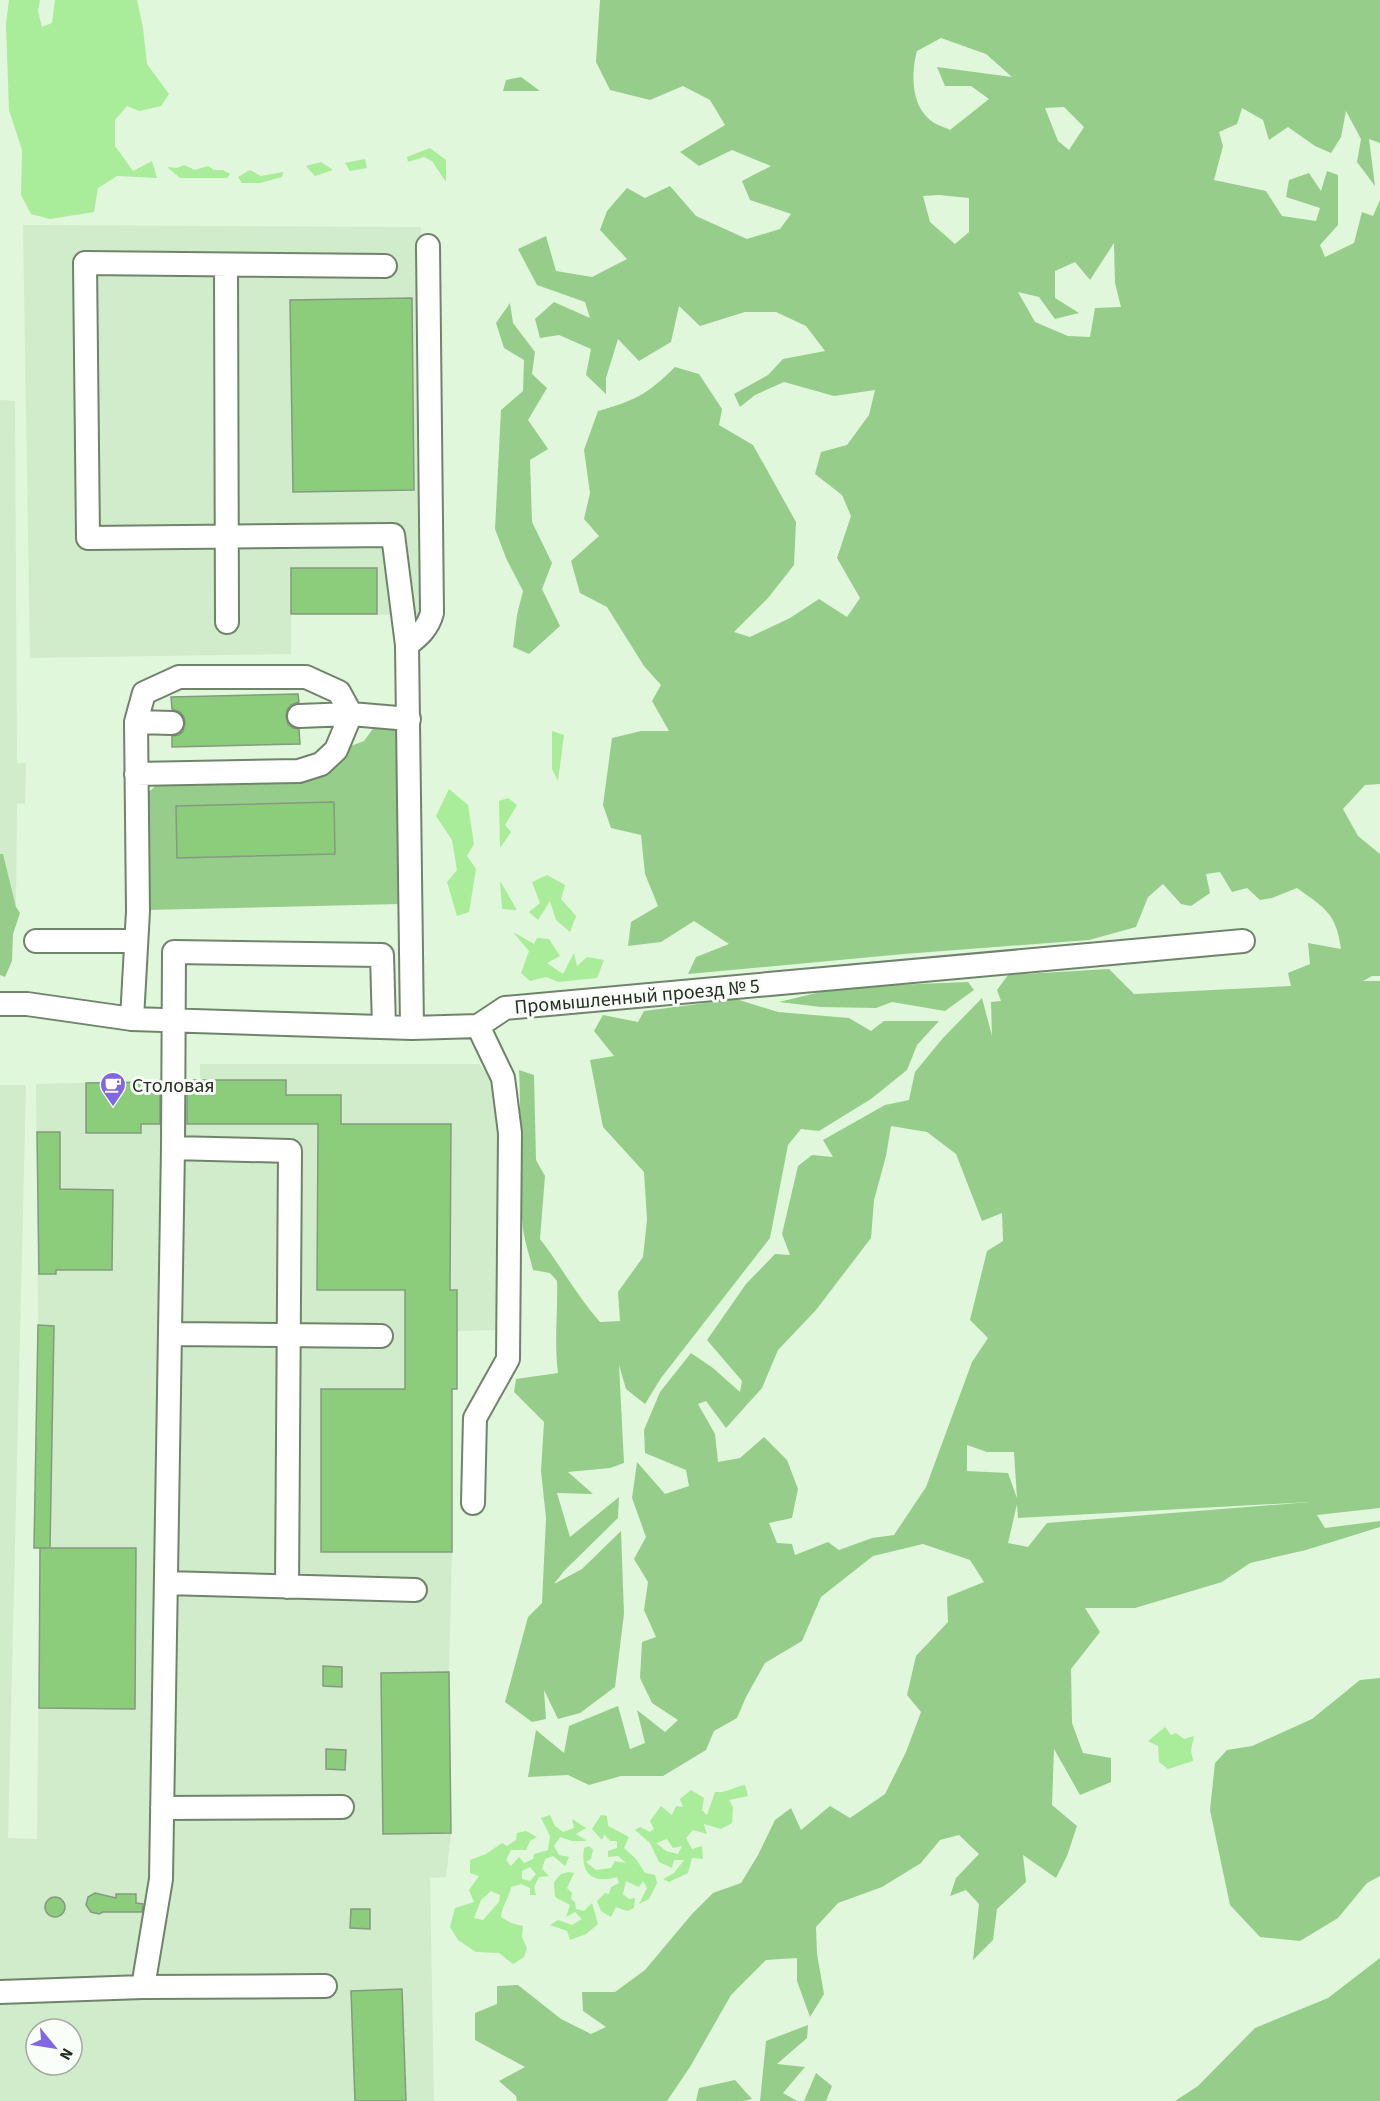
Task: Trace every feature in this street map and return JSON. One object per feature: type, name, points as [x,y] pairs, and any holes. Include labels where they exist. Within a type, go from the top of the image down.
[{"type":"street","points":[[407,645],[423,633],[432,613],[428,246]]},
{"type":"street","points":[[385,266],[85,263],[88,538],[393,535],[407,645],[412,1028]]},
{"type":"street","points":[[226,265],[227,622]]},
{"type":"street","points":[[132,1019],[138,910],[136,722],[144,693],[179,677],[306,678],[339,692],[351,714]]},
{"type":"street","points":[[299,716],[351,714],[409,719]]},
{"type":"street","points":[[136,774],[299,771],[321,764],[336,750],[351,714]]},
{"type":"street","points":[[136,722],[172,723]]},
{"type":"street","points":[[36,941],[136,941]]},
{"type":"street","name":"Промышленный проезд № 5","points":[[478,1026],[505,1008],[1243,941]]},
{"type":"street","points":[[143,1987],[161,1879],[174,952],[382,955],[384,1027]]},
{"type":"street","points":[[0,1004],[27,1004],[132,1019],[412,1028],[478,1026],[503,1078],[510,1133],[508,1359],[475,1419],[473,1503]]},
{"type":"street","points":[[173,1148],[290,1151],[287,1587]]},
{"type":"street","points":[[170,1334],[381,1336]]},
{"type":"street","points":[[166,1583],[414,1590]]},
{"type":"street","points":[[162,1808],[342,1807]]},
{"type":"street","points":[[0,1992],[143,1987],[325,1986]]},
{"type":"shaded area","points":[[9,0],[40,0],[38,11],[42,27],[52,23],[55,0],[137,0],[147,64],[169,94],[161,106],[139,111],[127,106],[115,120],[115,146],[133,171],[152,161],[157,178],[117,176],[98,188],[94,212],[50,219],[31,214],[21,195],[22,150],[9,110],[6,24]]},
{"type":"shaded area","points":[[600,0],[1380,0],[1380,143],[1369,139],[1375,186],[1357,162],[1361,139],[1346,111],[1341,137],[1331,153],[1315,146],[1288,127],[1269,140],[1263,120],[1242,108],[1237,124],[1219,132],[1223,146],[1214,180],[1266,191],[1282,216],[1316,221],[1320,208],[1286,197],[1289,180],[1309,173],[1321,191],[1327,171],[1338,175],[1338,225],[1320,245],[1325,257],[1354,243],[1362,212],[1373,216],[1380,200],[1380,784],[1365,785],[1343,809],[1358,836],[1380,854],[1380,976],[1372,976],[1363,981],[1380,981],[1380,1508],[1317,1515],[1325,1528],[1380,1521],[1380,1527],[1306,1550],[1250,1563],[1222,1582],[1135,1608],[1085,1608],[1100,1632],[1071,1669],[1072,1723],[1083,1753],[1111,1758],[1111,1782],[1080,1795],[1054,1749],[1052,1805],[1077,1826],[1067,1856],[1056,1878],[1023,1855],[1026,1882],[997,1909],[993,1940],[973,1960],[979,1904],[966,1890],[950,1896],[956,1878],[979,1854],[959,1835],[940,1840],[921,1863],[882,1887],[838,1903],[816,1927],[817,1954],[824,1994],[810,2017],[797,1981],[797,1958],[766,1960],[731,1995],[690,2067],[667,2101],[517,2101],[516,2096],[499,2081],[525,2067],[475,2040],[475,2013],[497,2004],[497,1986],[518,1985],[561,2019],[591,2034],[606,2027],[583,2011],[582,1992],[615,1992],[645,1970],[692,1914],[713,1893],[741,1883],[775,1820],[791,1808],[801,1830],[830,1806],[850,1818],[885,1794],[906,1752],[921,1712],[907,1695],[916,1656],[948,1622],[947,1597],[984,1582],[970,1560],[923,1544],[873,1556],[821,1597],[802,1641],[765,1663],[737,1718],[714,1731],[706,1750],[663,1776],[621,1776],[589,1785],[568,1775],[528,1777],[536,1730],[564,1753],[569,1726],[618,1706],[630,1749],[645,1743],[637,1710],[665,1732],[678,1720],[652,1703],[640,1678],[642,1642],[656,1637],[644,1610],[648,1582],[634,1559],[646,1537],[632,1498],[637,1462],[665,1494],[689,1486],[686,1470],[645,1453],[644,1430],[660,1392],[691,1353],[713,1368],[740,1392],[742,1381],[707,1340],[746,1284],[775,1254],[790,1255],[782,1234],[798,1166],[812,1155],[833,1157],[823,1140],[885,1105],[909,1100],[915,1072],[943,1038],[982,998],[992,1036],[991,1002],[1001,1001],[997,990],[1008,975],[1109,969],[1134,994],[1291,986],[1288,973],[1310,964],[1308,943],[1341,949],[1333,919],[1322,907],[1297,888],[1260,900],[1247,888],[1232,892],[1220,872],[1206,874],[1210,893],[1191,906],[1181,904],[1163,884],[1148,897],[1136,927],[1089,940],[688,974],[696,957],[729,944],[694,921],[661,942],[628,946],[631,922],[658,906],[645,874],[641,835],[611,828],[603,805],[612,738],[641,731],[669,731],[652,701],[661,685],[644,666],[607,607],[580,593],[571,561],[599,536],[584,519],[590,493],[584,450],[598,411],[640,395],[657,384],[675,367],[699,374],[722,409],[719,425],[753,445],[796,522],[794,565],[768,598],[734,632],[750,637],[790,618],[819,599],[847,617],[860,598],[837,558],[851,516],[842,495],[815,474],[821,452],[847,445],[869,415],[875,390],[834,396],[784,382],[755,395],[740,407],[734,394],[768,375],[783,359],[825,351],[806,326],[776,312],[745,312],[700,326],[679,306],[671,342],[639,361],[618,339],[606,378],[606,394],[586,375],[591,349],[559,335],[540,338],[535,319],[554,302],[590,318],[585,302],[537,285],[518,249],[546,236],[556,271],[592,277],[627,259],[600,230],[607,211],[627,188],[645,198],[670,186],[696,216],[747,239],[780,229],[791,214],[750,200],[742,181],[771,166],[732,150],[699,166],[680,152],[725,125],[710,100],[683,86],[650,100],[610,90],[596,62]],"holes":[[[941,38],[986,54],[1012,77],[937,67],[945,86],[971,86],[989,99],[950,130],[931,121],[919,105],[913,78],[917,51]],[[1064,107],[1084,127],[1069,150],[1058,141],[1045,108]],[[923,196],[969,198],[969,232],[955,244],[930,222]],[[1114,243],[1115,283],[1121,307],[1095,308],[1090,337],[1068,336],[1035,322],[1018,292],[1039,297],[1055,319],[1079,313],[1055,298],[1055,271],[1075,262],[1090,280]],[[891,1126],[927,1132],[956,1154],[982,1221],[1002,1213],[1003,1241],[987,1251],[970,1320],[988,1338],[972,1362],[926,1487],[894,1535],[872,1538],[839,1550],[828,1542],[795,1555],[792,1544],[777,1543],[769,1523],[792,1518],[798,1489],[787,1460],[764,1437],[740,1458],[718,1462],[715,1434],[698,1404],[706,1401],[726,1428],[762,1388],[778,1350],[816,1310],[871,1238],[874,1200],[886,1156]],[[967,1445],[987,1452],[1014,1452],[1017,1498],[1008,1473],[967,1471]],[[1310,1502],[1047,1523],[1028,1547],[1008,1543],[1017,1504],[1018,1518]]]},
{"type":"shaded area","points":[[521,77],[540,91],[503,91],[506,80]]},
{"type":"shaded area","points":[[430,148],[446,160],[446,182],[432,161],[424,157],[408,162],[407,157]]},
{"type":"shaded area","points":[[365,159],[367,168],[350,171],[345,163]]},
{"type":"shaded area","points":[[321,162],[333,170],[315,176],[306,166]]},
{"type":"shaded area","points":[[184,165],[195,170],[208,166],[230,174],[227,178],[180,178],[167,167],[177,168]]},
{"type":"shaded area","points":[[250,170],[261,176],[283,172],[282,177],[260,183],[242,183],[238,177]]},
{"type":"shaded area","points":[[23,225],[421,227],[425,615],[291,614],[291,654],[30,658]]},
{"type":"shaded area","points":[[510,303],[513,323],[535,352],[532,374],[547,388],[528,420],[548,449],[530,460],[532,522],[552,563],[542,589],[560,626],[529,654],[513,647],[523,591],[506,558],[495,529],[501,410],[523,391],[524,360],[504,348],[496,323]]},
{"type":"shaded area","points":[[0,400],[15,401],[17,763],[26,763],[25,804],[17,803],[16,907],[0,917]]},
{"type":"shaded area","points":[[377,723],[396,727],[399,904],[147,910],[145,795],[159,783],[297,779],[348,747],[364,741]]},
{"type":"shaded area","points":[[552,731],[564,735],[558,781],[552,769]]},
{"type":"shaded area","points":[[449,789],[468,805],[474,844],[467,856],[476,869],[469,912],[457,916],[447,882],[457,870],[452,840],[436,816]]},
{"type":"shaded area","points":[[508,798],[517,805],[505,825],[511,832],[500,848],[499,801]]},
{"type":"shaded area","points":[[0,854],[3,854],[16,907],[20,913],[13,934],[12,961],[5,977],[0,975]]},
{"type":"shaded area","points":[[547,875],[565,885],[561,899],[576,916],[570,932],[556,920],[550,901],[538,920],[529,912],[540,903],[532,882]]},
{"type":"shaded area","points":[[500,881],[517,910],[502,909]]},
{"type":"shaded area","points":[[513,932],[534,944],[537,938],[549,939],[560,956],[547,963],[563,974],[574,953],[577,966],[587,957],[604,960],[597,978],[558,982],[546,977],[530,981],[521,973],[529,951]]},
{"type":"shaded area","points":[[968,982],[974,990],[945,1011],[892,1002],[876,1008],[821,1007],[779,1002],[841,987]]},
{"type":"shaded area","points":[[736,999],[778,1012],[849,1018],[871,1031],[884,1021],[939,1021],[917,1045],[907,1070],[871,1099],[819,1131],[801,1129],[788,1145],[770,1238],[661,1378],[645,1404],[626,1389],[619,1365],[624,1463],[610,1468],[568,1472],[593,1494],[557,1493],[570,1537],[619,1497],[618,1518],[564,1571],[554,1584],[582,1569],[621,1531],[624,1614],[615,1687],[580,1713],[558,1719],[544,1690],[546,1719],[532,1722],[505,1702],[528,1617],[542,1603],[546,1518],[541,1471],[544,1422],[514,1392],[516,1379],[558,1373],[557,1281],[550,1273],[533,1270],[524,1234],[520,1189],[519,1070],[534,1075],[536,1160],[545,1176],[540,1239],[600,1322],[620,1321],[618,1292],[643,1257],[647,1220],[644,1172],[603,1127],[590,1060],[614,1056],[594,1031],[603,1015],[638,1022],[644,1011]]},
{"type":"shaded area","points":[[200,1064],[479,1064],[493,1081],[500,1134],[499,1330],[457,1331],[457,1389],[452,1390],[449,1672],[451,1833],[446,1877],[430,1878],[434,2101],[0,2101],[0,1085],[26,1085],[8,1838],[37,1839],[40,1548],[36,1084],[200,1080]]},
{"type":"shaded area","points":[[1380,1678],[1380,1876],[1367,1883],[1338,1918],[1300,1941],[1260,1937],[1230,1905],[1210,1810],[1215,1763],[1227,1750],[1252,1746],[1312,1719],[1360,1680]]},
{"type":"shaded area","points":[[1165,1727],[1171,1735],[1176,1733],[1184,1739],[1194,1736],[1191,1750],[1193,1761],[1168,1769],[1159,1762],[1158,1746],[1148,1741]]},
{"type":"shaded area","points":[[745,1785],[748,1796],[729,1800],[733,1807],[732,1823],[721,1829],[704,1824],[707,1834],[693,1830],[686,1838],[692,1849],[702,1846],[703,1859],[692,1858],[688,1873],[669,1882],[663,1879],[674,1873],[684,1860],[674,1860],[672,1868],[659,1862],[650,1843],[635,1830],[640,1827],[650,1832],[654,1829],[650,1821],[661,1806],[672,1815],[676,1806],[683,1807],[680,1799],[691,1790],[704,1798],[702,1810],[707,1815],[715,1792],[723,1792]],"holes":[[[667,1839],[673,1848],[682,1846],[678,1854],[666,1851],[656,1843]]]},
{"type":"shaded area","points":[[550,1815],[555,1826],[563,1832],[574,1828],[572,1819],[586,1828],[576,1834],[587,1841],[572,1841],[560,1837],[554,1846],[559,1855],[569,1857],[565,1866],[553,1856],[545,1859],[542,1869],[549,1876],[539,1877],[534,1887],[536,1895],[530,1895],[530,1888],[521,1884],[511,1887],[501,1917],[523,1926],[522,1937],[527,1948],[524,1957],[513,1964],[499,1953],[476,1952],[458,1940],[450,1927],[455,1908],[474,1902],[469,1890],[479,1876],[470,1873],[470,1860],[486,1854],[502,1843],[507,1846],[516,1840],[517,1833],[526,1831],[537,1837],[530,1841],[526,1850],[511,1850],[506,1860],[511,1866],[519,1857],[524,1863],[533,1859],[534,1854],[548,1850],[550,1836],[541,1818]],"holes":[[[530,1867],[536,1874],[530,1881],[522,1879],[522,1871]],[[491,1891],[500,1895],[499,1902],[483,1920],[474,1918],[481,1900]]]},
{"type":"shaded area","points":[[601,1815],[607,1816],[608,1826],[629,1837],[624,1848],[636,1859],[645,1873],[655,1875],[657,1883],[649,1899],[639,1904],[647,1888],[643,1881],[639,1887],[626,1881],[623,1894],[629,1899],[635,1898],[634,1908],[627,1911],[616,1907],[611,1917],[601,1911],[597,1901],[605,1893],[609,1894],[611,1887],[619,1883],[617,1877],[595,1878],[586,1870],[583,1857],[584,1848],[589,1846],[593,1850],[591,1859],[586,1862],[596,1870],[611,1868],[615,1861],[626,1863],[618,1856],[608,1857],[608,1851],[617,1848],[617,1841],[610,1841],[604,1834],[602,1840],[592,1829]]},
{"type":"shaded area","points":[[574,1873],[567,1888],[572,1893],[571,1899],[575,1902],[576,1909],[584,1911],[592,1903],[598,1924],[586,1934],[570,1940],[567,1931],[550,1925],[558,1920],[572,1925],[582,1919],[575,1912],[566,1917],[570,1905],[555,1897],[554,1882],[561,1874]]},
{"type":"shaded area","points":[[1380,1958],[1380,2101],[1175,2101],[1198,2086],[1255,2028],[1328,1998]]},
{"type":"shaded area","points":[[808,2025],[807,2038],[777,2064],[805,2067],[783,2093],[797,2101],[760,2101],[766,2041]]},
{"type":"shaded area","points":[[816,2073],[832,2086],[826,2101],[804,2101]]},
{"type":"shaded area","points":[[735,2080],[752,2099],[696,2101],[699,2088]]},
{"type":"building","points":[[412,298],[414,490],[293,492],[290,300]]},
{"type":"building","points":[[291,568],[377,568],[377,614],[291,614]]},
{"type":"building","points":[[298,694],[299,702],[291,705],[286,716],[288,724],[299,729],[300,744],[172,747],[172,736],[179,735],[183,731],[185,723],[180,712],[172,709],[171,697]]},
{"type":"building","points":[[334,802],[335,854],[177,858],[176,806]]},
{"type":"building","name":"Столовая","points":[[160,1080],[160,1124],[141,1124],[141,1133],[86,1133],[86,1083],[158,1082]]},
{"type":"building","points":[[187,1080],[286,1080],[286,1095],[341,1095],[341,1124],[451,1124],[450,1290],[457,1290],[457,1389],[452,1389],[452,1552],[321,1552],[321,1389],[405,1389],[405,1290],[317,1290],[318,1124],[187,1124]]},
{"type":"building","points":[[37,1132],[60,1132],[60,1189],[113,1190],[112,1270],[56,1270],[56,1274],[39,1274]]},
{"type":"building","points":[[38,1325],[54,1326],[50,1548],[34,1548]]},
{"type":"building","points":[[40,1548],[136,1548],[135,1709],[39,1708]]},
{"type":"building","points":[[323,1666],[342,1667],[342,1687],[323,1686]]},
{"type":"building","points":[[449,1672],[451,1833],[383,1834],[381,1673]]},
{"type":"building","points":[[326,1749],[346,1750],[345,1770],[326,1769]]},
{"type":"building","points":[[95,1893],[116,1898],[116,1894],[136,1894],[136,1903],[143,1904],[142,1912],[103,1912],[99,1914],[91,1912],[86,1905],[88,1897]]},
{"type":"building","points":[[55,1897],[62,1900],[65,1907],[62,1914],[55,1917],[48,1914],[45,1907],[48,1900]]},
{"type":"building","points":[[351,1909],[370,1909],[370,1929],[350,1928]]},
{"type":"building","points":[[402,1989],[406,2101],[355,2101],[351,1991]]},
{"type":"place","name":"Столовая","points":[[113,1108]]}]
